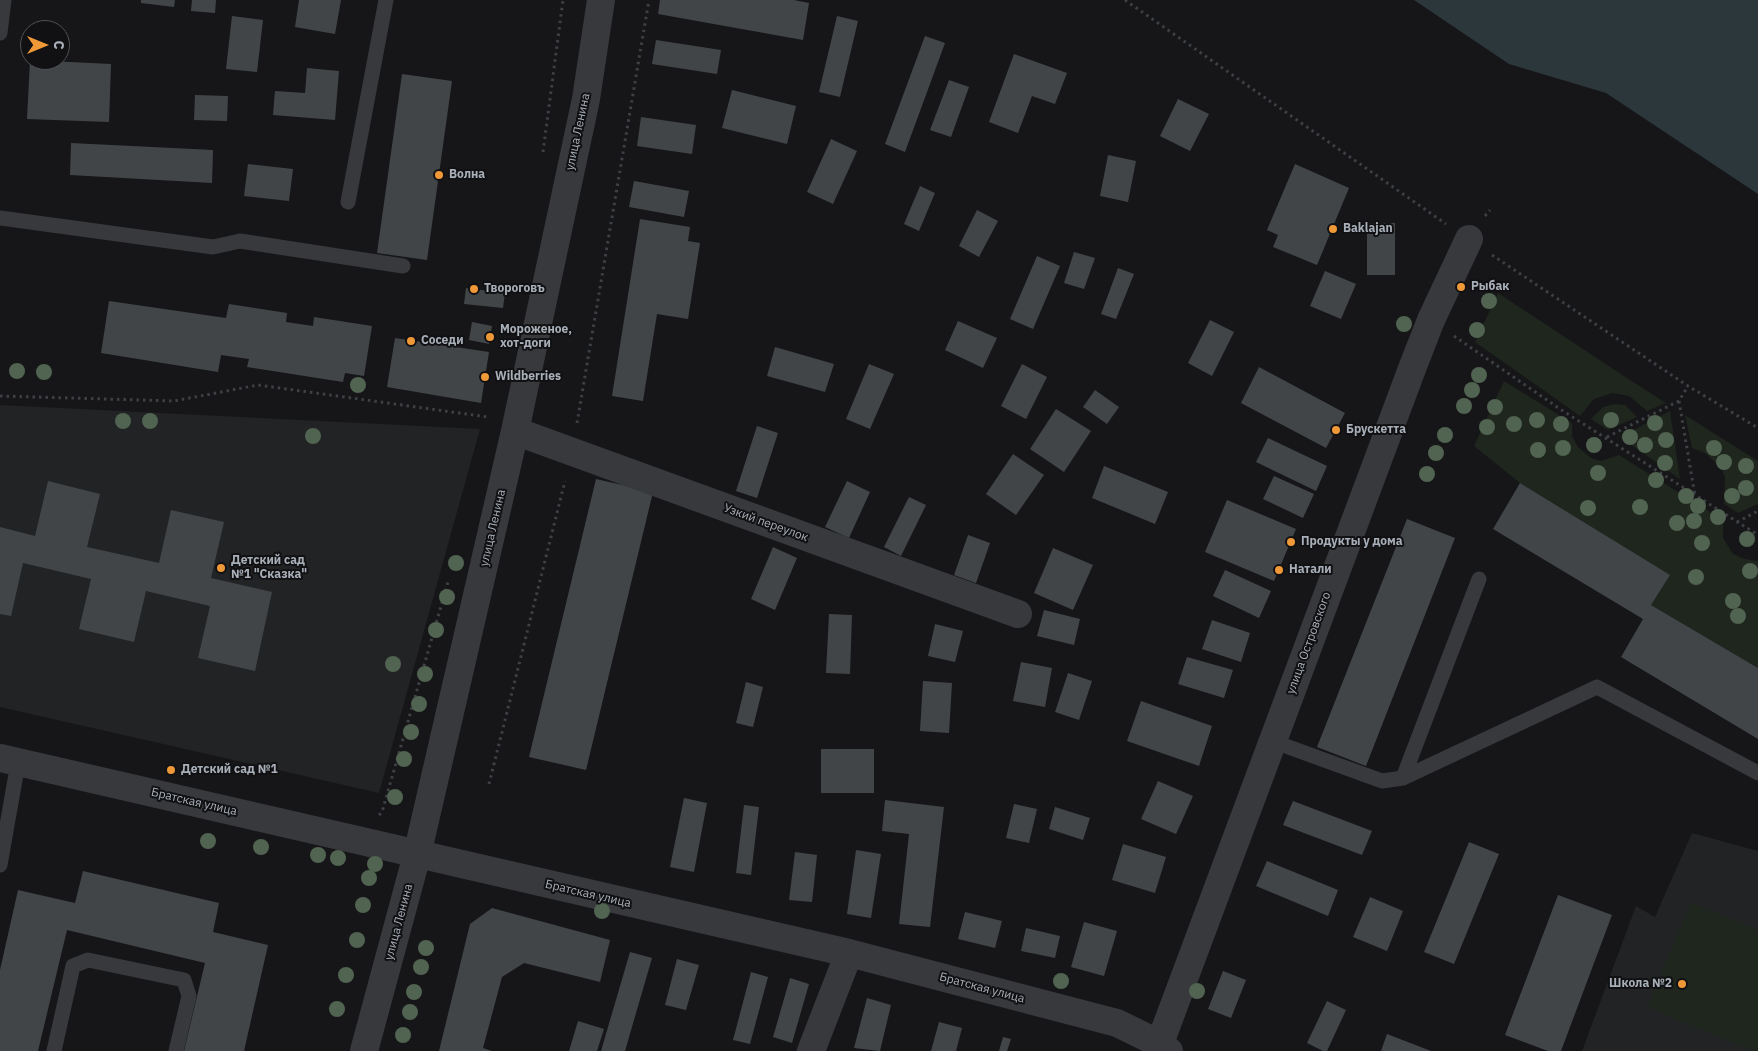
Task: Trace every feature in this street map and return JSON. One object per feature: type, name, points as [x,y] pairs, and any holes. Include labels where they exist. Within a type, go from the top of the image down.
[{"type":"street","name":"улица Ленина","points":[[364,1051],[418,855],[505,425],[586,99],[601,0]]},
{"type":"street","name":"улица Островского","points":[[1162,1049],[1272,741],[1431,320],[1469,240]]},
{"type":"street","name":"Узкий переулок","points":[[505,425],[572,452],[1018,614]]},
{"type":"street","name":"Братская улица","points":[[9,761],[849,953],[1117,1023],[1162,1049]]},
{"type":"street","points":[[811,1051],[849,953]]},
{"type":"lane","points":[[0,32],[4,0]]},
{"type":"lane","points":[[348,202],[386,0]]},
{"type":"lane","points":[[0,218],[212,247],[240,241],[403,266]]},
{"type":"lane","points":[[1403,778],[1479,579]]},
{"type":"lane","points":[[1272,741],[1382,781],[1403,778],[1598,687],[1758,773]]},
{"type":"lane","points":[[0,865],[9,761]]},
{"type":"lane","points":[[54,1051],[74,966],[88,960],[184,980],[189,996],[176,1051]]},
{"type":"path","points":[[542,154],[563,0]]},
{"type":"path","points":[[489,784],[572,452],[650,0]]},
{"type":"path","points":[[1125,0],[1302,126],[1469,240],[1688,386],[1758,428]]},
{"type":"path","points":[[1431,320],[1560,409],[1607,437],[1758,535]]},
{"type":"path","points":[[0,396],[174,401],[258,385],[505,425]]},
{"type":"path","points":[[1607,437],[1679,401],[1688,386]]},
{"type":"path","points":[[1679,401],[1696,496]]},
{"type":"path","points":[[1736,522],[1758,511]]},
{"type":"path","points":[[365,841],[369,825],[382,812],[449,577]]},
{"type":"shaded area","points":[[1414,0],[1758,0],[1758,194],[1606,93],[1509,64]]},
{"type":"shaded area","points":[[1498,293],[1666,403],[1647,411],[1629,396],[1612,393],[1594,399],[1580,416],[1475,342]]},
{"type":"shaded area","points":[[1504,381],[1572,423],[1572,436],[1578,447],[1591,458],[1601,461],[1619,455],[1723,520],[1723,538],[1733,554],[1745,559],[1758,561],[1758,668],[1651,605],[1669,575],[1520,483],[1474,446]]},
{"type":"shaded area","points":[[1614,404],[1625,405],[1637,417],[1608,430],[1591,419],[1603,407]]},
{"type":"shaded area","name":"Детский сад №1 \"Сказка\"","points":[[0,405],[480,429],[379,793],[0,707]]},
{"type":"shaded area","points":[[1670,411],[1680,479],[1620,437]]},
{"type":"shaded area","points":[[1685,415],[1758,461],[1758,504],[1738,513],[1724,504],[1725,477],[1721,468],[1705,453],[1692,448]]},
{"type":"shaded area","name":"Школа №2","points":[[1692,833],[1758,851],[1758,1051],[1582,1051],[1636,906],[1655,917]]},
{"type":"shaded area","points":[[1691,902],[1758,930],[1758,1051],[1753,1051],[1647,1007]]},
{"type":"building","points":[[141,0],[175,0],[174,7],[141,3]]},
{"type":"building","points":[[192,0],[216,0],[215,13],[191,11]]},
{"type":"building","points":[[299,0],[341,0],[335,34],[295,27]]},
{"type":"building","points":[[660,0],[794,0],[809,3],[803,40],[658,14]]},
{"type":"building","points":[[232,16],[263,20],[257,72],[226,69]]},
{"type":"building","points":[[837,16],[858,21],[840,97],[819,92]]},
{"type":"building","points":[[925,36],[945,43],[905,152],[885,144]]},
{"type":"building","points":[[656,40],[721,50],[717,74],[652,64]]},
{"type":"building","points":[[1014,54],[1067,73],[1055,104],[1032,96],[1018,133],[989,122]]},
{"type":"building","points":[[70,62],[111,64],[109,122],[27,119],[29,70],[70,70]]},
{"type":"building","points":[[307,68],[339,71],[335,120],[273,115],[275,91],[305,93]]},
{"type":"building","points":[[402,74],[452,81],[427,260],[377,253]]},
{"type":"building","points":[[949,80],[969,87],[951,137],[930,130]]},
{"type":"building","points":[[732,90],[796,106],[787,144],[722,128]]},
{"type":"building","points":[[195,95],[228,96],[227,121],[194,120]]},
{"type":"building","points":[[1178,99],[1209,114],[1190,151],[1160,136]]},
{"type":"building","points":[[641,117],[696,125],[692,154],[637,146]]},
{"type":"building","points":[[831,139],[857,151],[833,204],[807,192]]},
{"type":"building","points":[[71,143],[213,150],[212,183],[70,175]]},
{"type":"building","points":[[1108,155],[1136,161],[1128,202],[1100,196]]},
{"type":"building","points":[[248,164],[293,169],[289,201],[244,196]]},
{"type":"building","points":[[1295,164],[1349,188],[1317,265],[1273,247],[1278,235],[1267,230]]},
{"type":"building","points":[[634,181],[689,191],[684,217],[629,207]]},
{"type":"building","points":[[920,186],[935,193],[919,231],[904,224]]},
{"type":"building","points":[[977,210],[998,221],[979,257],[959,246]]},
{"type":"building","points":[[640,219],[690,227],[688,241],[700,243],[688,319],[657,314],[643,401],[612,396]]},
{"type":"building","points":[[1367,223],[1395,223],[1395,275],[1367,275]]},
{"type":"building","points":[[1074,252],[1095,258],[1084,289],[1064,283]]},
{"type":"building","points":[[1037,256],[1060,266],[1033,329],[1010,319]]},
{"type":"building","points":[[1118,268],[1134,274],[1116,319],[1101,314]]},
{"type":"building","points":[[1325,271],[1356,284],[1341,319],[1310,306]]},
{"type":"building","points":[[466,288],[505,293],[503,308],[464,304]]},
{"type":"building","points":[[109,301],[226,318],[229,304],[287,313],[286,322],[313,326],[314,317],[372,326],[364,376],[345,373],[343,382],[247,367],[249,359],[221,355],[218,372],[101,353]]},
{"type":"building","points":[[1210,320],[1234,332],[1212,376],[1188,363]]},
{"type":"building","points":[[958,321],[997,338],[983,368],[945,350]]},
{"type":"building","points":[[472,322],[492,326],[489,344],[469,340]]},
{"type":"building","points":[[395,338],[489,352],[481,403],[387,387]]},
{"type":"building","points":[[775,347],[834,364],[825,392],[767,376]]},
{"type":"building","points":[[869,364],[894,374],[870,429],[846,419]]},
{"type":"building","points":[[1022,364],[1047,377],[1026,419],[1001,406]]},
{"type":"building","points":[[1259,367],[1345,413],[1326,448],[1241,403]]},
{"type":"building","points":[[1095,390],[1119,407],[1107,424],[1083,407]]},
{"type":"building","points":[[1056,409],[1091,431],[1064,472],[1030,449]]},
{"type":"building","points":[[757,426],[778,433],[757,498],[736,491]]},
{"type":"building","points":[[1268,438],[1327,466],[1316,491],[1256,462]]},
{"type":"building","points":[[1013,454],[1044,475],[1016,515],[986,494]]},
{"type":"building","points":[[1104,466],[1168,492],[1155,524],[1092,498]]},
{"type":"building","points":[[1274,476],[1314,494],[1303,518],[1263,499]]},
{"type":"building","points":[[596,479],[653,492],[586,770],[529,757]]},
{"type":"building","points":[[48,481],[100,494],[87,547],[159,563],[171,510],[224,522],[211,578],[272,592],[255,671],[198,658],[210,606],[146,591],[134,642],[79,629],[91,579],[23,563],[11,616],[0,614],[0,527],[35,536]]},
{"type":"building","points":[[847,481],[870,492],[849,538],[825,527]]},
{"type":"building","points":[[1520,483],[1670,575],[1651,605],[1758,668],[1758,739],[1621,657],[1643,619],[1493,529]]},
{"type":"building","points":[[909,497],[926,505],[901,556],[884,547]]},
{"type":"building","points":[[1227,500],[1296,529],[1274,581],[1205,552]]},
{"type":"building","points":[[1407,519],[1455,538],[1366,766],[1317,747]]},
{"type":"building","points":[[968,535],[990,543],[976,583],[954,575]]},
{"type":"building","points":[[773,547],[797,558],[775,610],[751,599]]},
{"type":"building","points":[[1053,548],[1093,565],[1073,610],[1034,593]]},
{"type":"building","points":[[1225,570],[1271,591],[1259,618],[1213,596]]},
{"type":"building","points":[[1044,610],[1080,619],[1074,645],[1037,636]]},
{"type":"building","points":[[829,614],[852,615],[850,674],[826,673]]},
{"type":"building","points":[[1212,620],[1250,633],[1241,662],[1202,649]]},
{"type":"building","points":[[935,624],[963,631],[955,662],[928,656]]},
{"type":"building","points":[[1187,657],[1233,670],[1224,698],[1178,684]]},
{"type":"building","points":[[1021,662],[1052,668],[1045,707],[1013,701]]},
{"type":"building","points":[[1068,673],[1092,681],[1079,720],[1055,712]]},
{"type":"building","points":[[923,681],[952,683],[949,733],[920,731]]},
{"type":"building","points":[[746,682],[763,687],[753,727],[736,723]]},
{"type":"building","points":[[1141,701],[1212,726],[1199,766],[1127,741]]},
{"type":"building","points":[[821,749],[874,749],[874,793],[821,793]]},
{"type":"building","points":[[1158,781],[1193,796],[1176,834],[1141,819]]},
{"type":"building","points":[[684,798],[707,803],[694,872],[670,867]]},
{"type":"building","points":[[885,800],[944,807],[930,927],[899,924],[909,834],[882,831]]},
{"type":"building","points":[[1293,801],[1372,831],[1362,855],[1283,825]]},
{"type":"building","points":[[1014,804],[1037,809],[1029,843],[1006,838]]},
{"type":"building","points":[[744,805],[759,807],[751,875],[736,873]]},
{"type":"building","points":[[1055,807],[1090,818],[1083,840],[1049,829]]},
{"type":"building","points":[[1469,842],[1499,854],[1454,964],[1424,952]]},
{"type":"building","points":[[1123,844],[1166,857],[1155,893],[1112,880]]},
{"type":"building","points":[[856,850],[881,854],[871,918],[847,914]]},
{"type":"building","points":[[795,852],[817,855],[812,902],[789,900]]},
{"type":"building","points":[[1267,861],[1338,890],[1328,916],[1256,886]]},
{"type":"building","points":[[83,871],[219,903],[213,932],[268,945],[244,1051],[184,1051],[205,963],[67,930],[38,1051],[0,1051],[0,970],[18,890],[75,903]]},
{"type":"building","points":[[1558,895],[1612,915],[1561,1051],[1548,1051],[1505,1035]]},
{"type":"building","points":[[1370,897],[1403,911],[1387,951],[1353,937]]},
{"type":"building","points":[[492,908],[610,940],[600,982],[524,963],[502,977],[483,1048],[492,1051],[439,1051],[470,924]]},
{"type":"building","points":[[965,912],[1002,921],[995,948],[958,939]]},
{"type":"building","points":[[1084,922],[1117,931],[1104,976],[1071,967]]},
{"type":"building","points":[[1026,928],[1060,936],[1055,958],[1021,951]]},
{"type":"building","points":[[630,952],[652,958],[625,1051],[601,1051]]},
{"type":"building","points":[[677,959],[699,965],[686,1010],[665,1005]]},
{"type":"building","points":[[1223,971],[1246,980],[1231,1018],[1208,1009]]},
{"type":"building","points":[[751,972],[768,977],[750,1044],[733,1040]]},
{"type":"building","points":[[790,978],[809,984],[792,1043],[773,1037]]},
{"type":"building","points":[[867,998],[891,1005],[880,1051],[854,1048]]},
{"type":"building","points":[[1327,1001],[1346,1010],[1327,1051],[1323,1051],[1307,1043]]},
{"type":"building","points":[[578,1021],[604,1029],[597,1051],[569,1051]]},
{"type":"building","points":[[939,1022],[962,1028],[956,1051],[931,1051]]},
{"type":"building","points":[[1387,1034],[1431,1051],[1381,1051]]},
{"type":"building","points":[[1003,1037],[1011,1039],[1007,1051],[999,1051]]},
{"type":"place","name":"Волна","points":[[439,175]]},
{"type":"place","name":"Baklajan","points":[[1333,229]]},
{"type":"place","name":"Рыбак","points":[[1461,287]]},
{"type":"place","name":"Твороговъ","points":[[474,289]]},
{"type":"place","name":"Мороженое, хот-доги","points":[[490,337]]},
{"type":"place","name":"Соседи","points":[[411,341]]},
{"type":"place","name":"Wildberries","points":[[485,377]]},
{"type":"place","name":"Брускетта","points":[[1336,430]]},
{"type":"place","name":"Продукты у дома","points":[[1291,542]]},
{"type":"place","name":"Детский сад №1 \"Сказка\"","points":[[221,568]]},
{"type":"place","name":"Натали","points":[[1279,570]]},
{"type":"place","name":"Детский сад №1","points":[[171,770]]},
{"type":"place","name":"Школа №2","points":[[1682,984]]}]
